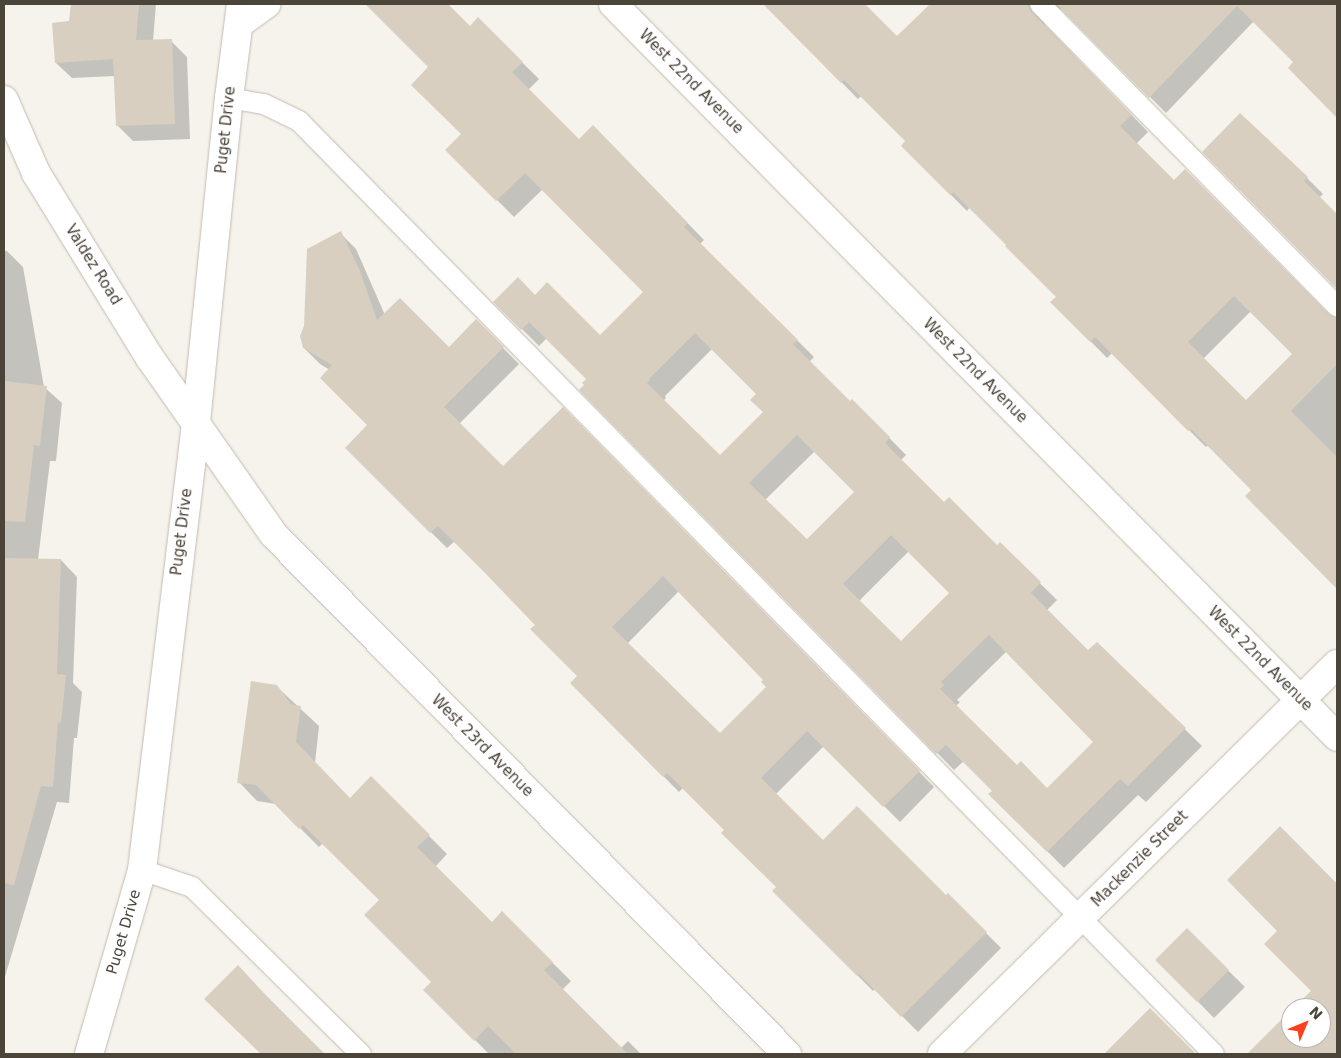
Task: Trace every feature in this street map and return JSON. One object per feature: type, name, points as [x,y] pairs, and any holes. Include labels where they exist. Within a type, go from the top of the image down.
[{"type":"street","points":[[240,14],[267,4]]},
{"type":"street","name":"West 22nd Avenue","points":[[613,4],[1337,738]]},
{"type":"street","name":"Puget Drive","points":[[89,1054],[142,870],[196,422],[229,98],[240,14]]},
{"type":"street","name":"Valdez Road","points":[[4,100],[36,173],[150,358],[196,422]]},
{"type":"street","name":"West 23rd Avenue","points":[[196,422],[274,534],[787,1054]]},
{"type":"street","name":"Mackenzie Street","points":[[942,1054],[1337,664]]},
{"type":"lane","points":[[1040,4],[1337,306]]},
{"type":"lane","points":[[229,98],[264,104],[299,121],[1214,1054]]},
{"type":"lane","points":[[142,870],[192,887],[361,1054]]},
{"type":"building","points":[[71,4],[139,4],[136,40],[172,39],[175,124],[116,126],[113,59],[55,63],[52,23],[69,21]]},
{"type":"building","points":[[365,4],[448,4],[470,26],[478,17],[523,62],[512,72],[579,139],[593,125],[688,223],[684,227],[798,340],[793,344],[850,401],[852,399],[890,437],[885,443],[944,502],[949,497],[997,545],[1000,542],[1041,582],[1031,593],[1088,650],[1097,642],[1186,728],[1128,786],[1120,779],[1047,852],[988,794],[992,791],[946,745],[936,754],[579,390],[584,385],[582,383],[586,379],[529,322],[521,330],[493,302],[518,277],[535,295],[547,282],[600,335],[643,292],[525,173],[496,201],[445,150],[461,134],[411,85],[428,67]],"holes":[[[695,333],[756,394],[750,400],[763,412],[720,455],[647,383]],[[797,435],[854,492],[807,539],[749,483]],[[891,535],[949,593],[901,641],[843,584]],[[989,635],[1093,742],[1047,788],[1021,761],[1017,765],[940,689],[944,685],[941,682]]]},
{"type":"building","points":[[763,4],[865,4],[897,36],[930,4],[1028,4],[1032,12],[1132,115],[1120,126],[1174,180],[1185,169],[1329,314],[1337,318],[1337,364],[1291,411],[1337,457],[1337,589],[1245,496],[1251,490],[1191,429],[1188,431],[1095,337],[1090,342],[1050,302],[1056,297],[953,192],[950,195],[901,146],[905,141],[844,80],[841,83]],"holes":[[[1234,296],[1292,354],[1246,400],[1188,342]]]},
{"type":"building","points":[[1056,4],[1337,4],[1337,118],[1288,68],[1293,62],[1237,6],[1149,98]]},
{"type":"building","points":[[1240,113],[1308,177],[1304,181],[1337,214],[1337,289],[1202,152]]},
{"type":"building","points":[[341,231],[360,271],[377,320],[400,298],[449,347],[476,319],[504,347],[444,407],[503,466],[563,407],[920,771],[883,807],[807,731],[761,778],[823,840],[857,806],[946,895],[948,893],[987,932],[901,1017],[772,891],[776,887],[721,833],[724,830],[667,773],[663,777],[570,683],[577,676],[530,629],[535,625],[485,573],[438,526],[430,533],[345,448],[367,425],[320,378],[332,365],[303,348],[300,336],[304,326],[307,249]],"holes":[[[663,576],[763,680],[761,682],[766,687],[720,733],[612,627]]]},
{"type":"building","points":[[4,381],[47,386],[40,446],[34,445],[25,522],[4,521]]},
{"type":"building","points":[[4,558],[61,559],[57,674],[66,675],[61,723],[58,722],[53,787],[41,786],[14,885],[4,883]]},
{"type":"building","points":[[251,681],[277,685],[291,704],[301,706],[296,742],[350,798],[371,776],[430,835],[417,847],[492,922],[502,911],[553,962],[544,970],[628,1054],[516,1054],[488,1026],[474,1041],[423,990],[431,982],[364,915],[379,900],[303,825],[299,829],[256,785],[237,783]]},
{"type":"building","points":[[1280,826],[1337,884],[1337,1054],[1247,1054],[1281,1020],[1281,1048],[1331,1048],[1331,998],[1304,998],[1311,991],[1264,944],[1277,931],[1227,880]]},
{"type":"building","points":[[1187,928],[1229,970],[1197,1002],[1155,960]]},
{"type":"building","points":[[238,965],[272,1002],[325,1054],[261,1054],[204,999]]},
{"type":"building","points":[[1150,1008],[1196,1054],[1104,1054]]}]
